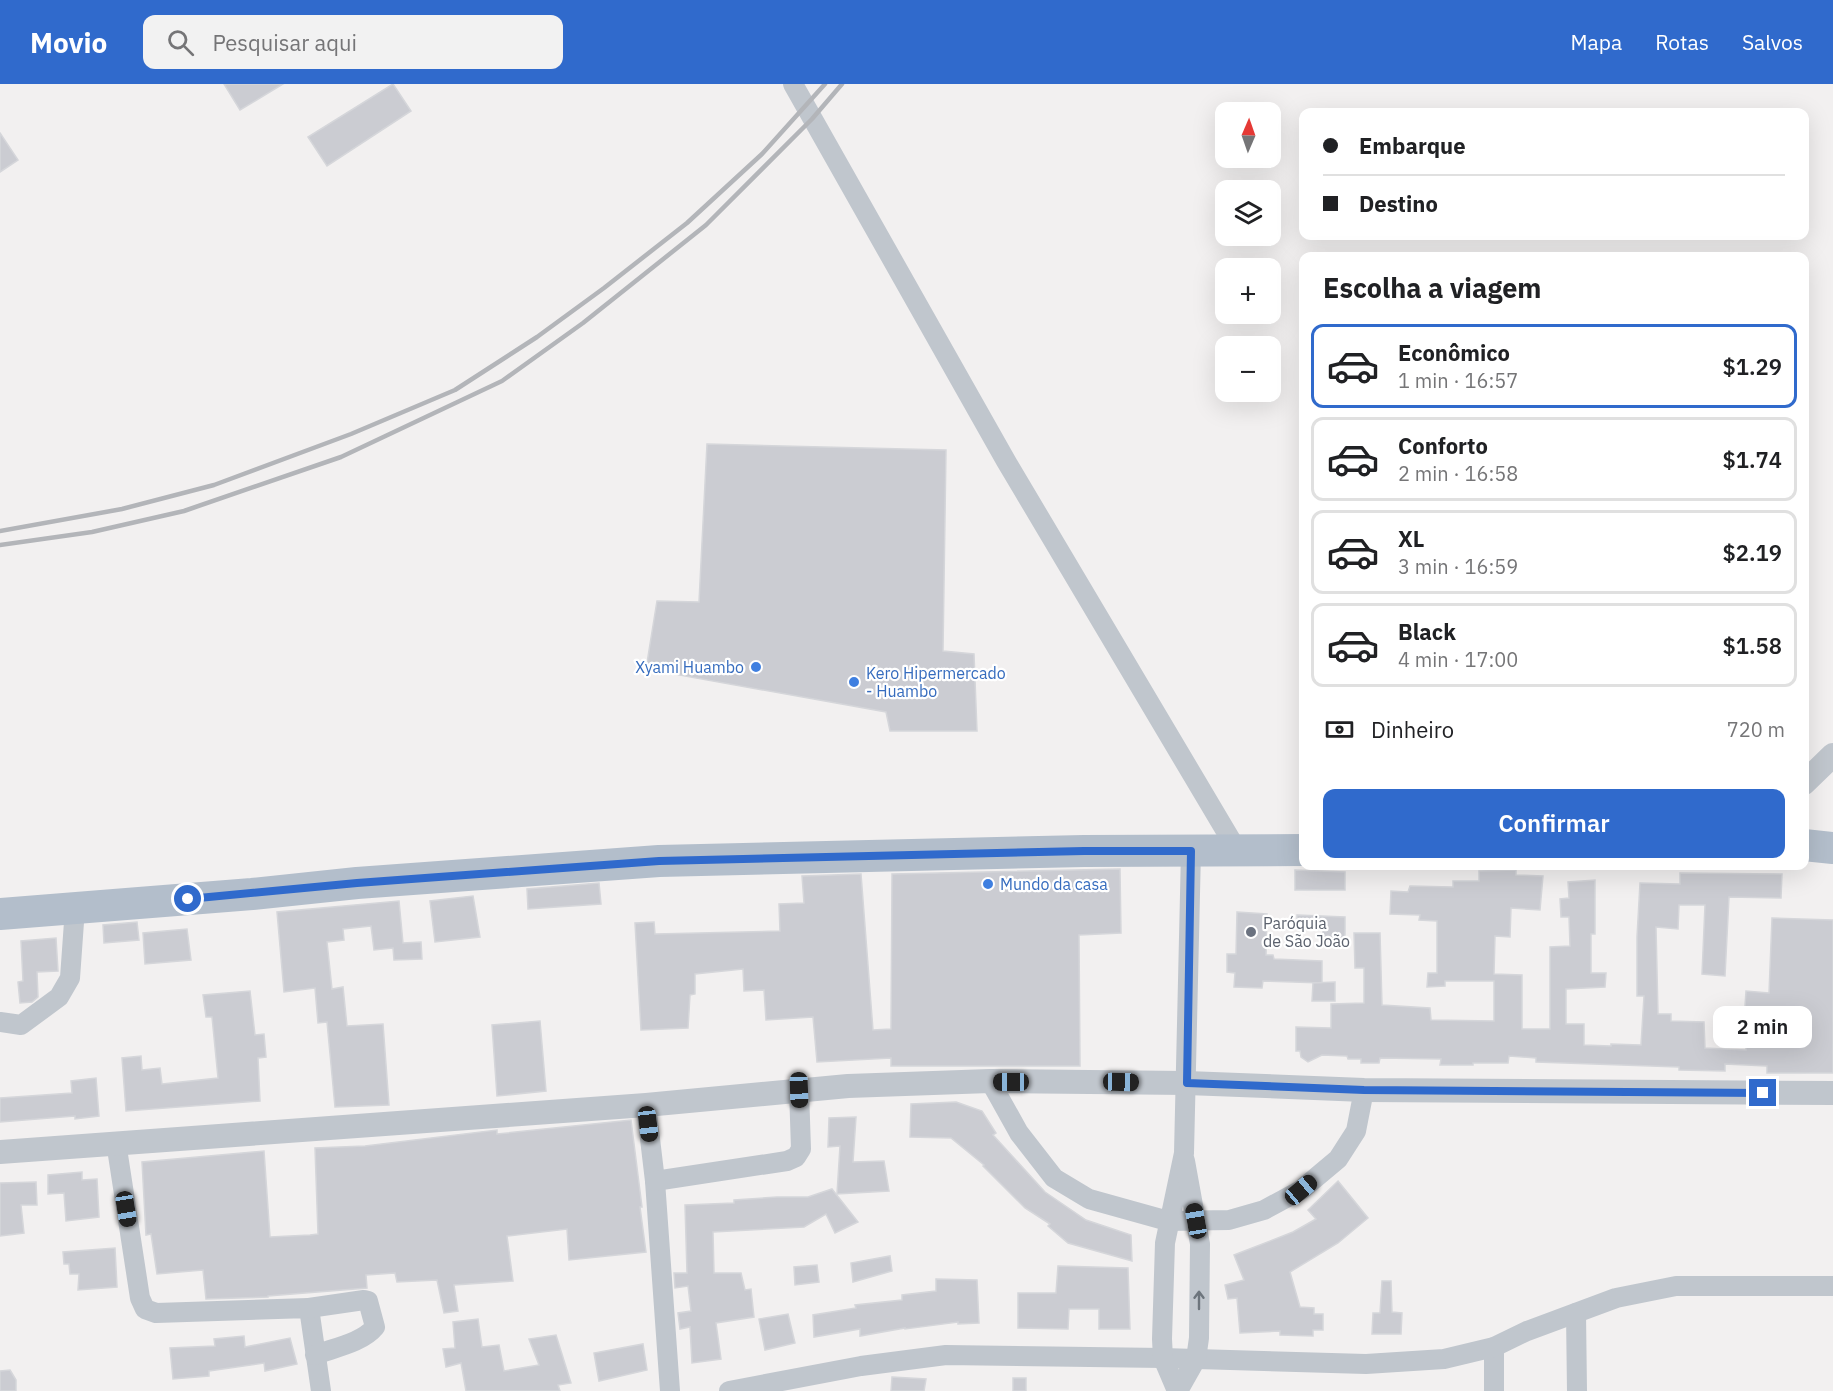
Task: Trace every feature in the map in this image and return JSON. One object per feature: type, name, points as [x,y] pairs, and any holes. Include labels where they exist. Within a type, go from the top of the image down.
[{"type":"main road","points":[[1809,846],[1833,848]]},
{"type":"main road","points":[[0,914],[252,894],[357,883],[659,861],[1084,851],[1299,850]]},
{"type":"main road","points":[[1809,866],[1833,868]]},
{"type":"street","points":[[793,84],[1006,461],[1237,850]]},
{"type":"street","points":[[1809,778],[1833,754]]},
{"type":"street","points":[[1178,1391],[1163,1358],[1164,1243],[1184,1153],[1191,851]]},
{"type":"street","points":[[0,1022],[21,1025],[59,997],[70,978],[75,908]]},
{"type":"street","points":[[990,1081],[1018,1133],[1054,1178],[1089,1199],[1168,1221],[1229,1220],[1264,1210],[1301,1190],[1338,1159],[1356,1131],[1364,1090]]},
{"type":"street","points":[[0,1152],[646,1105],[848,1086],[990,1081],[1187,1083],[1364,1090],[1833,1093]]},
{"type":"street","points":[[655,1181],[787,1161],[796,1157],[801,1149],[799,1090]]},
{"type":"street","points":[[646,1105],[655,1181],[670,1391]]},
{"type":"street","points":[[116,1142],[140,1298],[145,1309],[156,1313],[309,1308],[368,1301],[375,1328],[360,1338],[315,1354]]},
{"type":"street","points":[[1178,1391],[1196,1359],[1199,1338],[1200,1244],[1184,1153]]},
{"type":"street","points":[[729,1391],[861,1366],[946,1356],[1163,1358],[1366,1364],[1444,1359],[1494,1347],[1527,1331],[1616,1298],[1676,1286],[1833,1286]]},
{"type":"street","points":[[309,1308],[321,1391]]},
{"type":"street","points":[[1576,1313],[1577,1391]]},
{"type":"street","points":[[1494,1347],[1494,1391]]},
{"type":"building","points":[[224,84],[283,84],[240,110]]},
{"type":"building","points":[[393,84],[411,111],[327,166],[308,137]]},
{"type":"building","points":[[0,133],[18,160],[0,172]]},
{"type":"building","points":[[707,444],[946,450],[943,651],[974,654],[977,731],[890,731],[886,712],[646,669],[657,601],[699,602]]},
{"type":"building","points":[[1120,869],[1121,933],[1079,935],[1080,1066],[891,1066],[891,1058],[817,1062],[813,1017],[766,1020],[764,990],[744,991],[743,969],[695,974],[695,994],[690,995],[688,1028],[641,1030],[635,923],[654,922],[655,934],[780,931],[779,904],[804,903],[802,876],[861,874],[873,1030],[891,1029],[892,874]]},
{"type":"building","points":[[1295,870],[1345,872],[1345,890],[1295,890]]},
{"type":"building","points":[[1516,870],[1516,875],[1543,876],[1540,910],[1511,908],[1510,937],[1495,936],[1494,974],[1522,975],[1522,1029],[1550,1029],[1550,947],[1570,946],[1569,917],[1561,917],[1560,899],[1569,898],[1568,882],[1595,880],[1595,934],[1591,934],[1591,973],[1606,973],[1605,987],[1566,989],[1566,1024],[1584,1024],[1584,1045],[1611,1046],[1611,1044],[1641,1045],[1644,996],[1637,996],[1640,883],[1680,884],[1680,873],[1782,874],[1781,898],[1729,897],[1725,976],[1702,974],[1705,905],[1679,905],[1678,929],[1656,927],[1658,1014],[1671,1014],[1671,1021],[1704,1022],[1705,1048],[1746,1050],[1746,1021],[1744,1021],[1746,991],[1769,993],[1772,918],[1833,920],[1833,1073],[1767,1073],[1767,1066],[1725,1064],[1725,1071],[1679,1070],[1679,1067],[1536,1062],[1536,1058],[1509,1056],[1508,1063],[1473,1063],[1473,1065],[1440,1065],[1441,1059],[1380,1058],[1379,1063],[1361,1063],[1361,1059],[1348,1059],[1347,1056],[1322,1055],[1308,1062],[1301,1057],[1300,1051],[1296,1051],[1296,1027],[1331,1028],[1331,1004],[1364,1003],[1364,968],[1355,968],[1354,933],[1380,933],[1382,1005],[1430,1008],[1431,1020],[1494,1021],[1494,981],[1445,981],[1445,986],[1427,987],[1428,973],[1437,973],[1437,921],[1419,920],[1420,915],[1390,914],[1391,891],[1408,892],[1410,886],[1453,887],[1453,881],[1479,881],[1479,871]]},
{"type":"building","points":[[599,883],[601,904],[528,909],[527,889]]},
{"type":"building","points":[[473,896],[480,937],[435,942],[430,901]]},
{"type":"building","points":[[399,901],[403,943],[421,942],[422,959],[394,960],[393,948],[374,950],[371,926],[343,929],[344,940],[327,942],[332,989],[343,987],[347,1026],[383,1024],[389,1105],[335,1107],[327,1022],[318,1023],[315,988],[284,992],[277,912]]},
{"type":"building","name":"Paróquia de São João","points":[[1237,912],[1267,914],[1266,955],[1273,955],[1274,959],[1322,961],[1322,983],[1263,981],[1262,988],[1234,987],[1235,973],[1227,972],[1227,954],[1236,954]]},
{"type":"building","points":[[1297,915],[1345,917],[1345,944],[1322,944],[1323,930],[1297,929]]},
{"type":"building","points":[[137,922],[139,940],[104,943],[103,925]]},
{"type":"building","points":[[187,929],[191,960],[145,964],[143,933]]},
{"type":"building","points":[[56,938],[58,971],[37,972],[38,997],[32,1002],[20,1003],[18,982],[23,981],[21,941]]},
{"type":"building","points":[[1335,982],[1335,1001],[1312,1001],[1313,983]]},
{"type":"building","points":[[250,991],[255,1035],[264,1034],[266,1057],[258,1058],[260,1101],[126,1111],[122,1058],[141,1056],[142,1070],[160,1068],[162,1084],[218,1078],[212,1017],[206,1017],[203,995]]},
{"type":"building","points":[[540,1021],[546,1091],[497,1096],[492,1025]]},
{"type":"building","points":[[96,1078],[99,1116],[0,1122],[0,1098],[72,1093],[71,1081]]},
{"type":"building","points":[[956,1102],[982,1111],[996,1133],[993,1135],[1045,1192],[1086,1220],[1131,1235],[1132,1261],[1068,1243],[1048,1226],[1050,1224],[1025,1208],[984,1165],[951,1138],[910,1137],[911,1104]]},
{"type":"building","points":[[856,1117],[853,1162],[884,1161],[889,1191],[837,1194],[840,1146],[828,1147],[829,1118]]},
{"type":"building","points":[[631,1120],[646,1252],[569,1260],[567,1229],[507,1236],[513,1281],[454,1285],[458,1311],[444,1313],[437,1280],[397,1282],[395,1273],[366,1275],[367,1288],[268,1297],[206,1299],[203,1270],[157,1274],[151,1234],[146,1235],[142,1162],[264,1151],[270,1237],[310,1235],[318,1234],[315,1148],[365,1146],[497,1130],[497,1134]]},
{"type":"building","points":[[82,1172],[82,1180],[97,1179],[99,1217],[66,1221],[64,1193],[48,1194],[48,1175]]},
{"type":"building","points":[[1338,1181],[1368,1218],[1338,1243],[1290,1272],[1300,1307],[1314,1308],[1314,1314],[1323,1314],[1323,1330],[1313,1330],[1313,1336],[1280,1335],[1280,1331],[1240,1333],[1237,1298],[1228,1299],[1225,1285],[1244,1280],[1234,1255],[1293,1232],[1316,1219],[1308,1210]]},
{"type":"building","points":[[36,1182],[37,1205],[21,1205],[24,1233],[0,1236],[0,1183]]},
{"type":"building","points":[[832,1189],[858,1222],[835,1233],[826,1214],[804,1227],[713,1232],[714,1273],[741,1273],[745,1290],[751,1289],[754,1317],[716,1323],[721,1359],[692,1363],[690,1327],[680,1329],[678,1313],[691,1311],[688,1286],[675,1288],[674,1273],[687,1273],[685,1205],[734,1203],[734,1200],[777,1197],[808,1197]]},
{"type":"building","points":[[115,1248],[117,1287],[78,1290],[79,1274],[70,1274],[69,1264],[64,1264],[63,1252]]},
{"type":"building","points":[[890,1256],[892,1271],[853,1282],[851,1263]]},
{"type":"building","points":[[817,1265],[819,1282],[795,1285],[794,1267]]},
{"type":"building","points":[[1058,1266],[1128,1268],[1130,1329],[1099,1329],[1099,1309],[1069,1309],[1068,1329],[1018,1328],[1018,1293],[1056,1293]]},
{"type":"building","points":[[936,1279],[977,1280],[979,1323],[958,1324],[958,1322],[860,1336],[860,1329],[814,1337],[813,1315],[856,1308],[855,1305],[902,1300],[902,1295],[936,1291]]},
{"type":"building","points":[[1382,1281],[1391,1281],[1392,1312],[1402,1313],[1401,1334],[1372,1334],[1373,1313],[1380,1313]]},
{"type":"building","points":[[788,1314],[795,1343],[765,1350],[759,1319]]},
{"type":"building","points":[[478,1319],[482,1347],[499,1345],[504,1371],[539,1365],[529,1339],[556,1335],[571,1383],[558,1385],[560,1391],[466,1391],[461,1363],[446,1367],[443,1349],[455,1348],[453,1322]]},
{"type":"building","points":[[244,1336],[245,1347],[290,1338],[297,1364],[265,1371],[264,1363],[209,1371],[209,1376],[173,1379],[170,1348],[215,1346],[214,1339]]},
{"type":"building","points":[[643,1344],[647,1370],[599,1381],[594,1353]]},
{"type":"building","points":[[10,1370],[16,1380],[16,1391],[0,1391],[0,1371]]},
{"type":"building","points":[[892,1377],[926,1379],[924,1391],[891,1391]]},
{"type":"building","points":[[1013,1378],[1026,1378],[1026,1391],[1013,1391]]},
{"type":"railway","points":[[0,531],[122,509],[214,485],[351,434],[455,390],[537,337],[687,223],[762,154],[825,84]]},
{"type":"railway","points":[[0,545],[92,532],[184,511],[341,457],[502,381],[583,323],[706,225],[812,119],[842,84]]},
{"type":"place","name":"Xyami Huambo","points":[[756,667]]},
{"type":"place","name":"Kero Hipermercado - Huambo","points":[[854,682]]},
{"type":"place","name":"Mundo da casa","points":[[988,884]]},
{"type":"place","name":"Paróquia de São João","points":[[1251,932]]},
{"type":"route","points":[[188,899],[357,883],[659,861],[1084,851],[1191,851],[1187,1083],[1364,1090],[1763,1093]]}]
